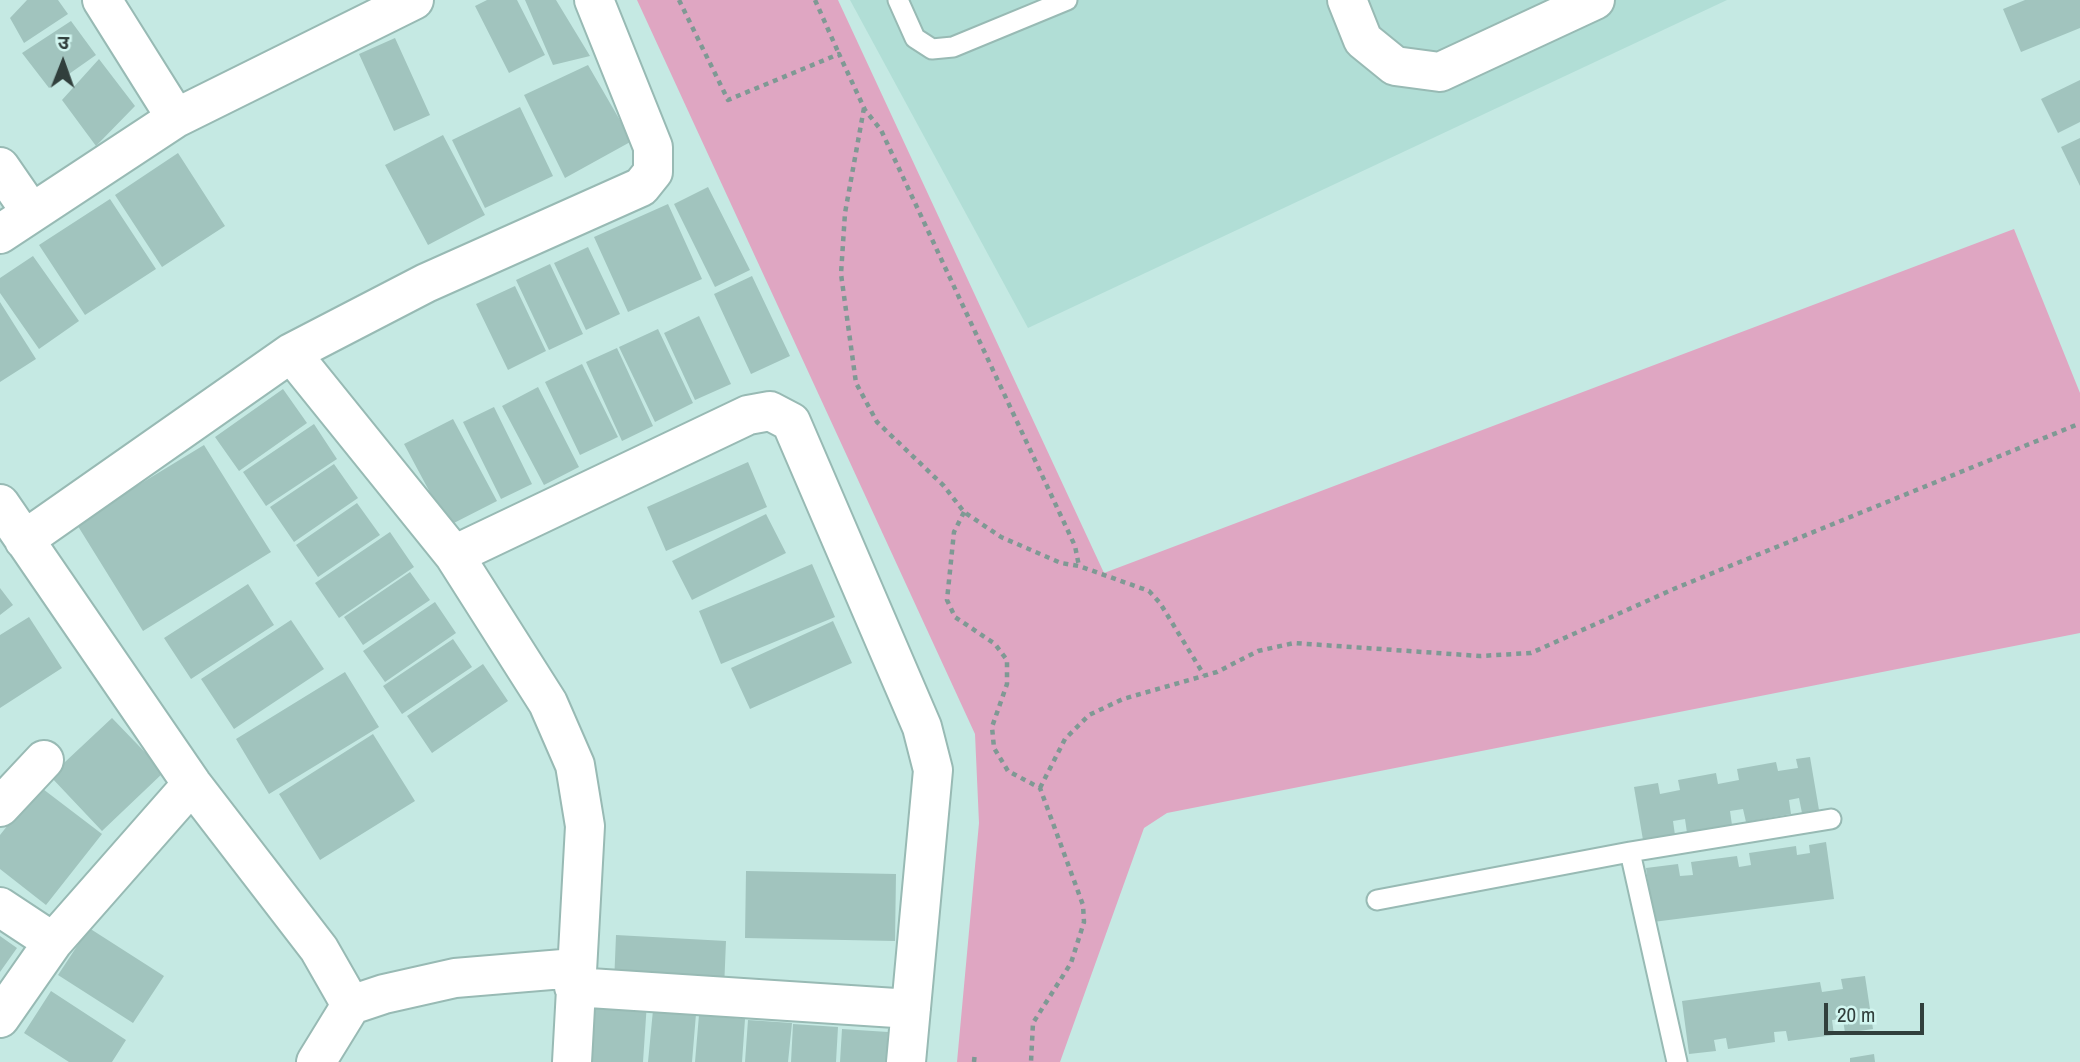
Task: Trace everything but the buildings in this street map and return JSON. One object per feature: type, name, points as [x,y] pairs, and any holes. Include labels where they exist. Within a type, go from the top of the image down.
[{"type":"street","points":[[102,0],[176,118]]},
{"type":"street","points":[[0,234],[176,118],[414,0]]},
{"type":"street","points":[[24,540],[291,353],[426,283],[641,187],[653,172],[653,147],[594,0]]},
{"type":"street","points":[[1347,0],[1363,40],[1395,66],[1440,72],[1595,0]]},
{"type":"street","points":[[0,166],[31,212]]},
{"type":"street","points":[[291,353],[454,555],[548,703],[575,765],[585,826],[572,1062]]},
{"type":"street","points":[[454,555],[748,415],[771,411],[791,422],[922,727],[933,770],[905,1062]]},
{"type":"street","points":[[0,504],[192,784],[319,949],[351,1005]]},
{"type":"street","points":[[3,794],[44,760]]},
{"type":"street","points":[[0,1018],[53,942],[192,784]]},
{"type":"street","points":[[0,907],[53,942]]},
{"type":"street","points":[[316,1062],[351,1005],[395,991],[455,978],[575,977],[911,1009]]},
{"type":"lane","points":[[898,0],[915,38],[932,49],[953,47],[1067,0]]},
{"type":"lane","points":[[1377,900],[1630,852],[1831,819]]},
{"type":"lane","points":[[1630,852],[1677,1062]]},
{"type":"path","points":[[679,0],[728,100],[839,54]]},
{"type":"path","points":[[814,0],[864,107],[881,130],[1075,546],[1079,566]]},
{"type":"path","points":[[864,107],[845,213],[841,274],[856,383],[877,422],[944,486],[964,512],[1001,537],[1032,552],[1079,566],[1154,595],[1204,675]]},
{"type":"path","points":[[1040,788],[1065,739],[1089,715],[1123,699],[1226,668],[1258,651],[1294,643],[1480,656],[1531,653],[1676,588],[2076,425]]},
{"type":"path","points":[[964,512],[954,532],[947,600],[956,617],[995,644],[1007,660],[1007,684],[992,727],[994,748],[1009,771],[1040,788],[1062,852],[1078,885],[1084,922],[1071,963],[1033,1023],[1031,1062]]},
{"type":"path","points":[[974,1062],[975,1052]]},
{"type":"shaded area","points":[[637,0],[838,0],[1104,573],[2014,229],[2080,393],[2080,633],[1167,813],[1144,828],[1060,1062],[957,1062],[979,823],[975,734]]},
{"type":"shaded area","points":[[850,0],[1727,0],[1028,328]]}]
